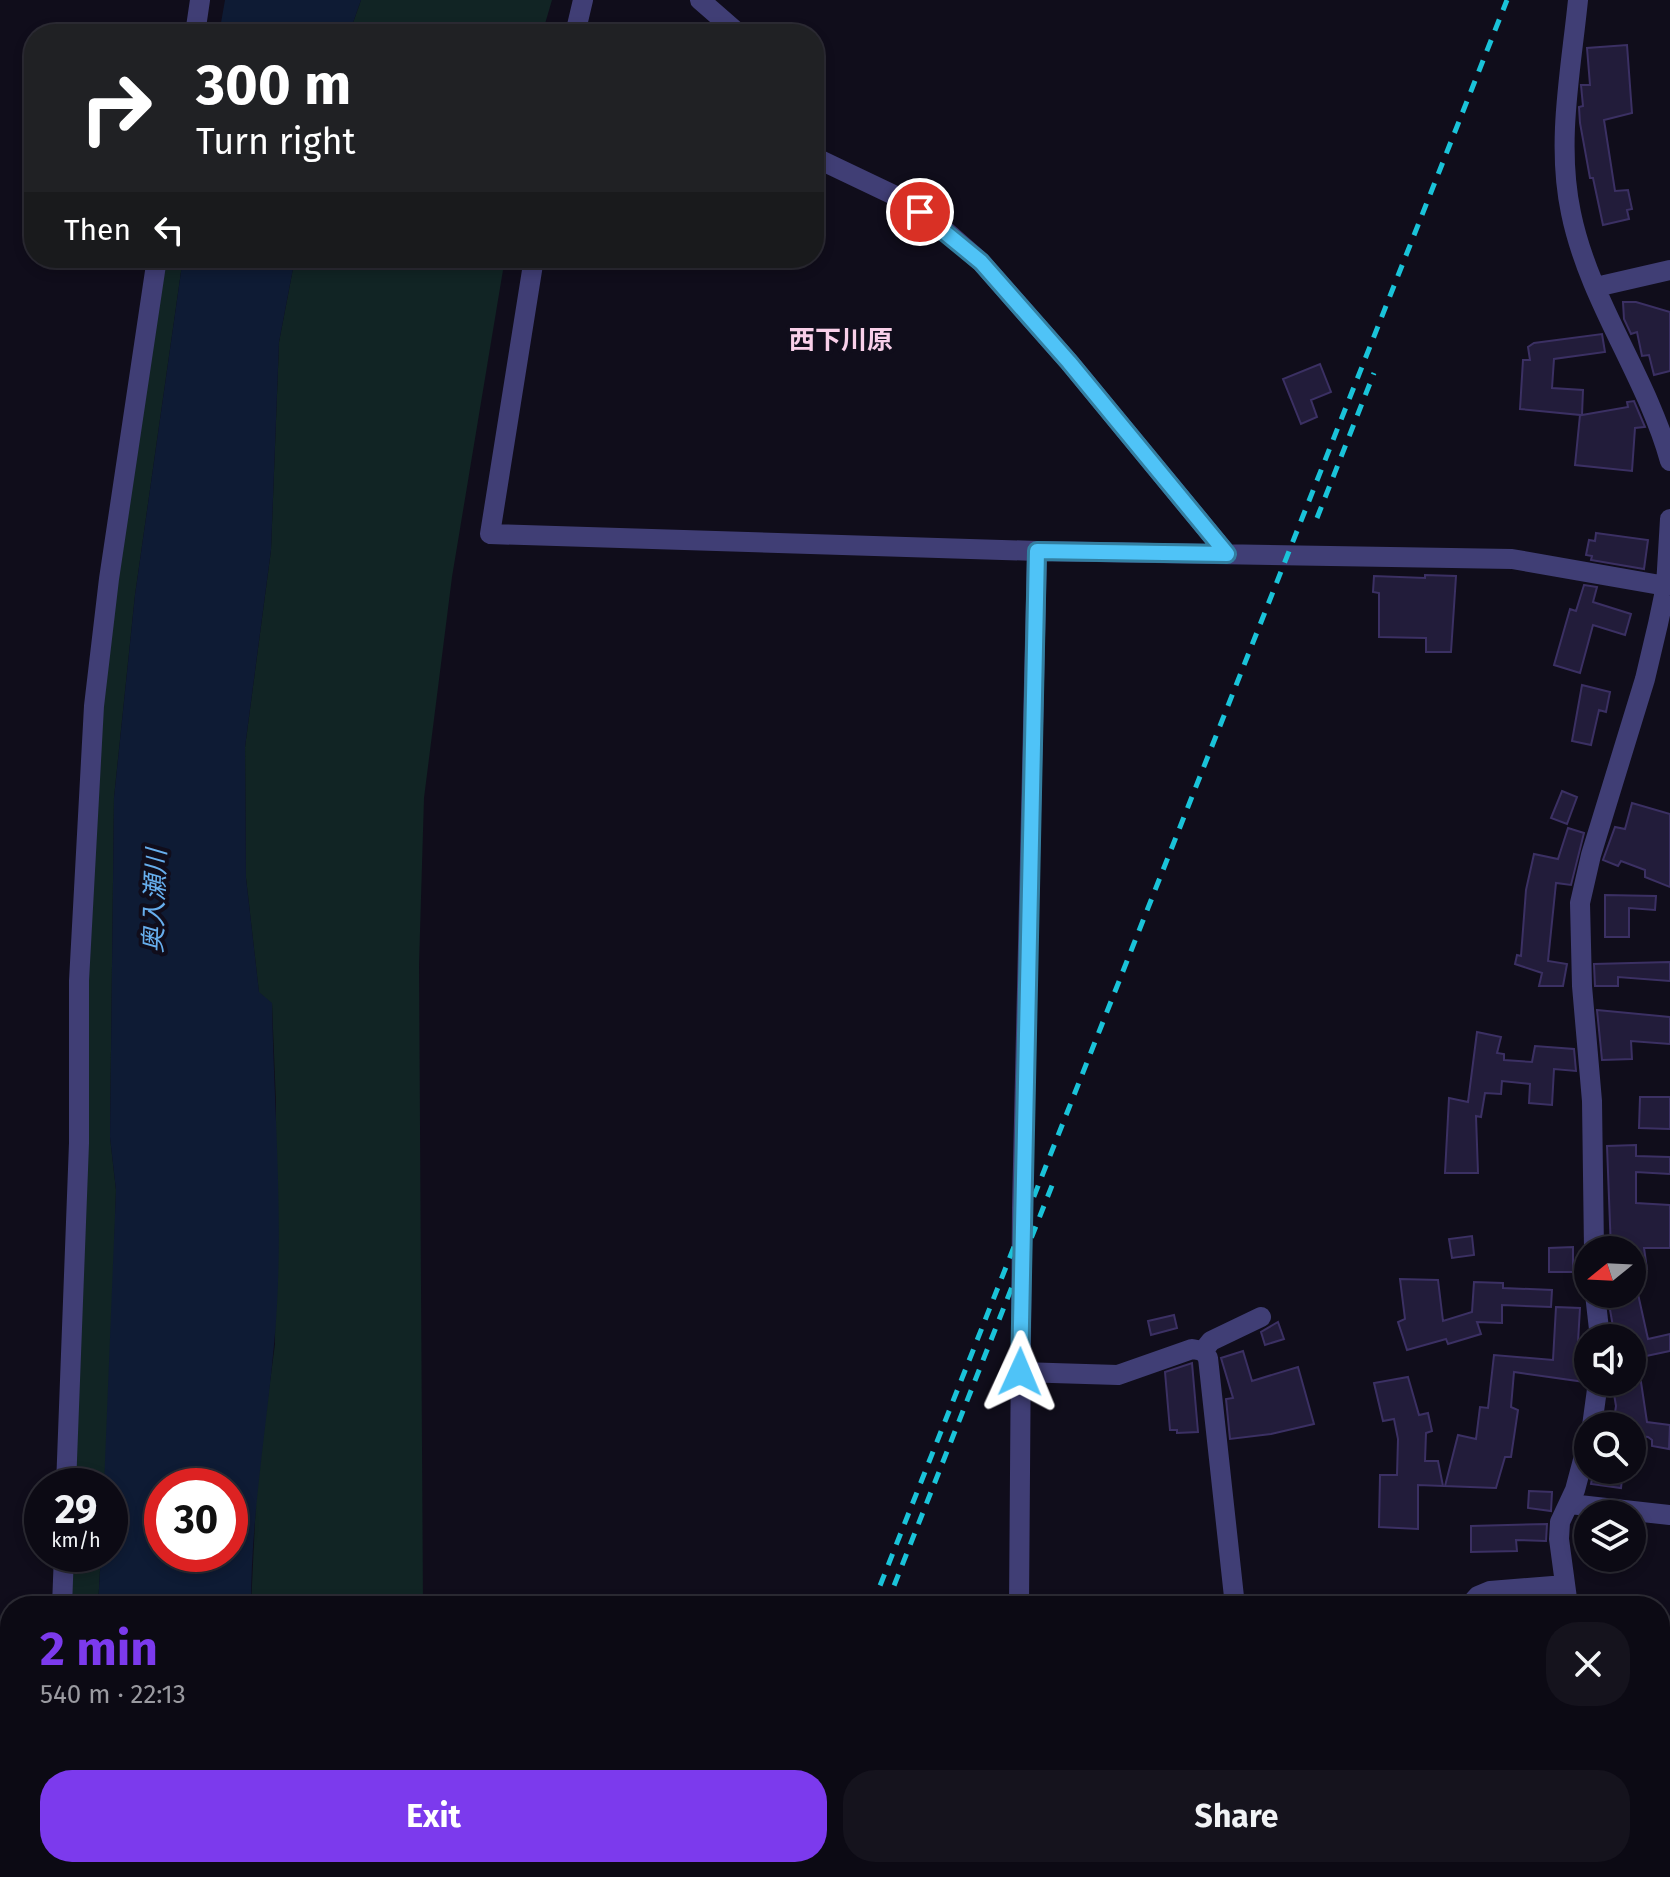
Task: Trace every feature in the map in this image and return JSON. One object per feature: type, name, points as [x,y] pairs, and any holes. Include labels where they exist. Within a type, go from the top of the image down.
[{"type":"street","points":[[196,24],[200,0]]},
{"type":"street","points":[[577,24],[583,0]]},
{"type":"street","points":[[700,0],[728,24]]},
{"type":"street","points":[[1578,0],[1564,134],[1566,185],[1578,240],[1625,355],[1647,395],[1670,461]]},
{"type":"street","points":[[824,162],[900,198],[941,227],[981,262],[1080,374],[1227,554]]},
{"type":"street","points":[[67,1468],[79,1143],[79,981],[94,706],[109,579],[156,268]]},
{"type":"street","points":[[532,268],[490,534],[1037,551],[1512,559],[1666,586]]},
{"type":"street","points":[[1596,287],[1670,270]]},
{"type":"street","points":[[1594,1236],[1592,1101],[1582,986],[1580,903],[1606,801],[1645,679],[1666,586],[1670,519]]},
{"type":"street","points":[[1019,1596],[1020,1372],[1037,551]]},
{"type":"street","points":[[1203,1351],[1211,1341],[1261,1317]]},
{"type":"street","points":[[1020,1372],[1118,1375],[1192,1349],[1203,1351],[1208,1358],[1234,1596]]},
{"type":"street","points":[[1567,1596],[1559,1539],[1560,1522],[1576,1484]]},
{"type":"street","points":[[1570,1504],[1670,1515]]},
{"type":"street","points":[[62,1596],[63,1572]]},
{"type":"street","points":[[1478,1596],[1490,1591],[1565,1585]]},
{"type":"green space","points":[[361,0],[552,0],[545,24],[353,24]]},
{"type":"green space","points":[[161,268],[182,268],[135,595],[114,798],[110,1137],[116,1190],[106,1468],[73,1468],[86,987],[100,705]]},
{"type":"green space","points":[[293,268],[503,268],[452,577],[424,798],[419,965],[423,1596],[251,1596],[257,1479],[275,1344],[276,1103],[272,1004],[259,993],[246,878],[245,747],[271,550],[279,342]]},
{"type":"green space","points":[[69,1572],[100,1572],[99,1596],[68,1596]]},
{"type":"water","points":[[225,0],[361,0],[353,24],[221,24]]},
{"type":"water","name":"奥入瀬川","points":[[182,268],[293,268],[279,342],[271,550],[245,747],[246,878],[259,992],[272,1003],[279,1217],[277,1302],[256,1508],[251,1596],[99,1596],[100,1572],[128,1572],[128,1468],[105,1468],[116,1190],[110,1137],[114,798],[135,595]]},
{"type":"building","points":[[1627,45],[1632,113],[1604,120],[1615,191],[1628,190],[1632,209],[1627,210],[1629,219],[1603,225],[1580,123],[1579,107],[1583,106],[1581,85],[1590,85],[1587,48]]},
{"type":"building","points":[[1623,302],[1636,302],[1670,312],[1670,371],[1654,375],[1649,355],[1642,356],[1637,332],[1631,334],[1624,319]]},
{"type":"building","points":[[1602,334],[1605,352],[1554,359],[1552,388],[1583,390],[1582,415],[1628,407],[1627,402],[1634,401],[1645,427],[1635,428],[1632,471],[1575,465],[1580,415],[1520,409],[1523,360],[1530,360],[1528,347],[1534,343]]},
{"type":"building","points":[[1320,364],[1331,392],[1311,400],[1317,417],[1301,424],[1283,379]]},
{"type":"building","points":[[1596,533],[1648,540],[1644,569],[1591,560],[1592,556],[1586,555],[1589,540],[1595,541]]},
{"type":"building","points":[[1425,575],[1456,576],[1451,652],[1426,652],[1426,638],[1379,637],[1379,593],[1373,592],[1374,576],[1425,578]]},
{"type":"building","points":[[1584,585],[1597,587],[1593,602],[1631,614],[1625,635],[1593,625],[1580,673],[1554,665],[1570,609],[1576,611]]},
{"type":"building","points":[[1582,685],[1610,692],[1606,712],[1599,710],[1591,745],[1572,741]]},
{"type":"building","points":[[1562,791],[1577,797],[1567,824],[1551,818]]},
{"type":"building","points":[[1632,803],[1670,814],[1670,887],[1645,877],[1645,870],[1621,861],[1618,866],[1603,860],[1615,827],[1625,829]]},
{"type":"building","points":[[1568,828],[1584,833],[1571,885],[1556,883],[1548,961],[1567,964],[1563,986],[1539,986],[1542,973],[1515,964],[1517,955],[1521,956],[1526,890],[1534,854],[1558,859]]},
{"type":"building","points":[[1605,895],[1656,896],[1655,910],[1629,908],[1629,937],[1605,937]]},
{"type":"building","points":[[1670,962],[1670,981],[1618,977],[1618,986],[1595,986],[1594,964]]},
{"type":"building","points":[[1597,1010],[1670,1017],[1670,1044],[1631,1041],[1632,1059],[1602,1060]]},
{"type":"building","points":[[1477,1032],[1501,1037],[1497,1053],[1504,1054],[1504,1060],[1532,1062],[1535,1046],[1574,1049],[1576,1071],[1554,1069],[1552,1105],[1529,1103],[1530,1084],[1502,1081],[1501,1094],[1485,1093],[1481,1117],[1476,1116],[1478,1173],[1445,1173],[1449,1098],[1468,1102]]},
{"type":"building","points":[[1640,1097],[1670,1097],[1670,1129],[1639,1128]]},
{"type":"building","points":[[1636,1145],[1636,1156],[1670,1157],[1670,1174],[1636,1172],[1636,1203],[1670,1205],[1670,1248],[1646,1248],[1646,1236],[1610,1236],[1607,1146]]},
{"type":"building","points":[[1472,1236],[1474,1255],[1452,1258],[1449,1239]]},
{"type":"building","points":[[1573,1247],[1573,1272],[1549,1272],[1549,1248]]},
{"type":"building","points":[[1400,1279],[1438,1280],[1443,1321],[1472,1312],[1474,1282],[1503,1283],[1503,1288],[1552,1290],[1551,1307],[1502,1305],[1502,1323],[1477,1322],[1481,1334],[1448,1344],[1446,1339],[1407,1350],[1398,1322],[1405,1319]]},
{"type":"building","points":[[1556,1307],[1580,1308],[1579,1324],[1574,1324],[1574,1380],[1514,1372],[1511,1407],[1518,1410],[1511,1457],[1505,1457],[1496,1488],[1445,1486],[1458,1435],[1476,1439],[1480,1407],[1488,1408],[1494,1355],[1553,1360]]},
{"type":"building","points":[[1610,1308],[1641,1308],[1645,1324],[1613,1324]]},
{"type":"building","points":[[1174,1315],[1177,1328],[1151,1335],[1148,1321]]},
{"type":"building","points":[[1278,1322],[1284,1339],[1265,1345],[1261,1332]]},
{"type":"building","points":[[1646,1330],[1648,1339],[1670,1334],[1670,1351],[1646,1356]]},
{"type":"building","points":[[1243,1351],[1252,1381],[1298,1367],[1314,1424],[1230,1439],[1226,1399],[1233,1398],[1221,1358]]},
{"type":"building","points":[[1192,1363],[1198,1432],[1177,1433],[1177,1430],[1170,1430],[1165,1372]]},
{"type":"building","points":[[1408,1377],[1419,1415],[1428,1413],[1432,1431],[1426,1433],[1425,1461],[1438,1461],[1443,1486],[1418,1485],[1418,1529],[1379,1527],[1380,1475],[1397,1475],[1398,1439],[1394,1419],[1383,1421],[1374,1383]]},
{"type":"building","points":[[1614,1396],[1643,1396],[1646,1412],[1615,1412]]},
{"type":"building","points":[[1646,1415],[1647,1422],[1670,1425],[1669,1449],[1652,1446],[1652,1440],[1648,1437]]},
{"type":"building","points":[[1591,1484],[1621,1484],[1621,1488]]},
{"type":"building","points":[[1529,1491],[1552,1492],[1551,1511],[1528,1508]]},
{"type":"building","points":[[1547,1524],[1546,1541],[1516,1540],[1517,1551],[1471,1552],[1471,1526]]},
{"type":"railway","points":[[876,1596],[1507,0]]},
{"type":"railway","points":[[1317,518],[1374,373]]},
{"type":"railway","points":[[890,1596],[1053,1183]]},
{"type":"district","name":"西下川原","points":[[841,340]]},
{"type":"route","points":[[920,212],[981,262],[1160,470],[1227,554],[1037,551],[1020,1372]]}]
